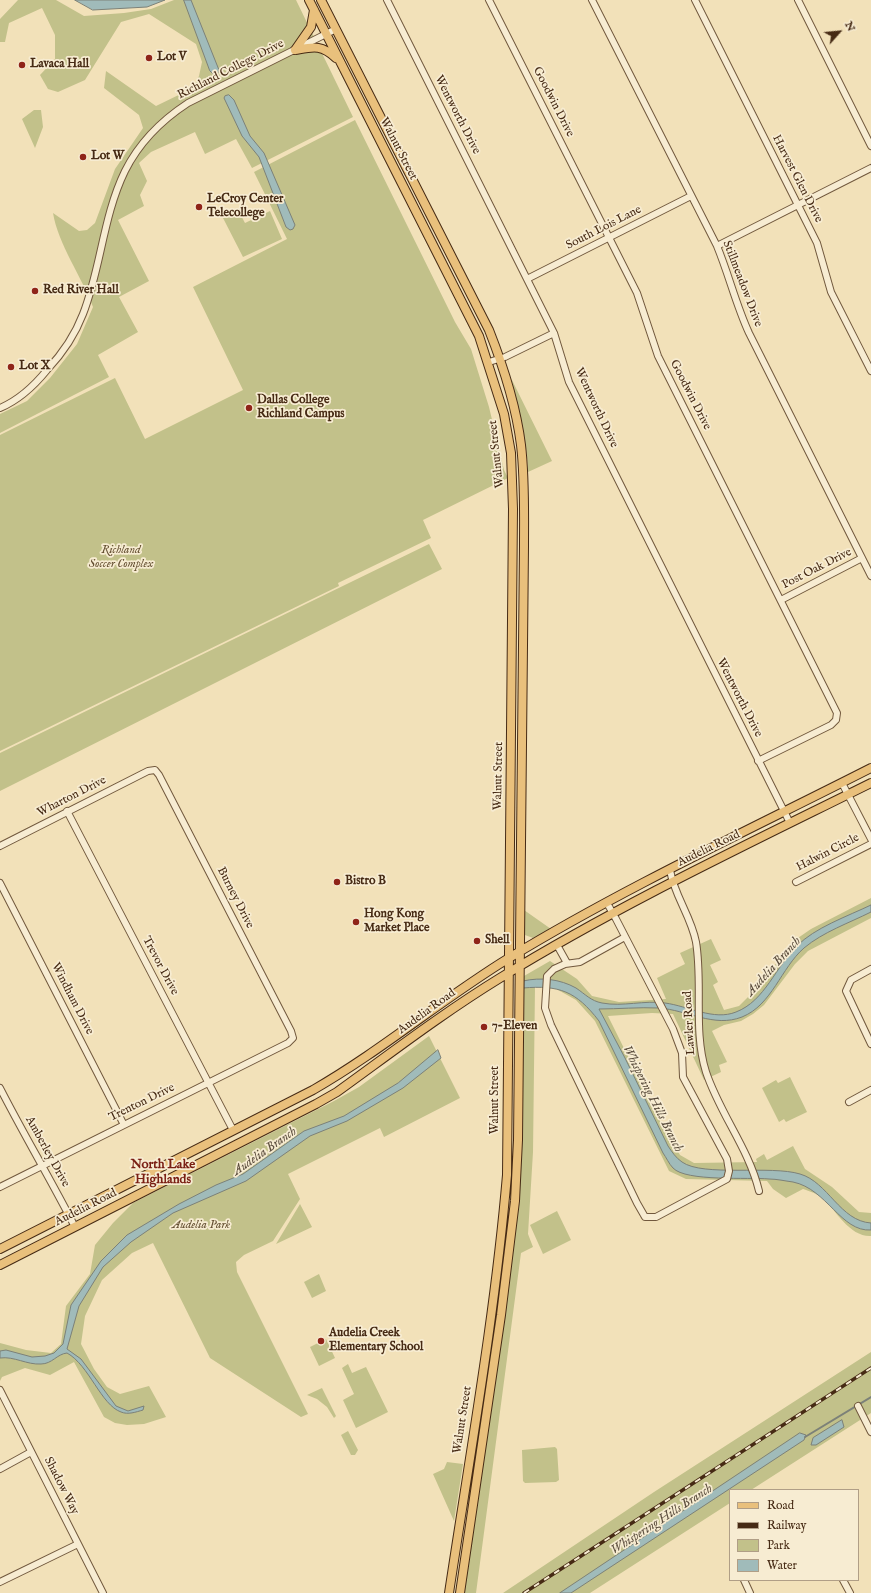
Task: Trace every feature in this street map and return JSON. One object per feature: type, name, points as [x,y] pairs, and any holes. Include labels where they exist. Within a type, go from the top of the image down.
[{"type":"main road","name":"Walnut Street","points":[[309,0],[479,336],[501,400],[511,453],[513,509],[507,1174],[500,1247],[449,1593]]},
{"type":"main road","name":"Walnut Street","points":[[321,0],[489,330],[501,359],[512,397],[521,446],[524,492],[524,546],[518,1140],[515,1201],[501,1315],[460,1593]]},
{"type":"main road","points":[[295,50],[311,27],[314,10]]},
{"type":"main road","points":[[295,50],[316,47],[326,50],[341,63]]},
{"type":"main road","points":[[513,509],[518,510],[519,533],[524,546]]},
{"type":"main road","points":[[512,645],[523,646]]},
{"type":"main road","points":[[511,754],[522,755]]},
{"type":"main road","name":"Audelia Road","points":[[0,1249],[313,1090],[368,1054],[462,987],[520,952],[607,903],[871,768]]},
{"type":"main road","name":"Audelia Road","points":[[0,1265],[337,1092],[464,1001],[520,966],[613,912],[672,881],[871,783]]},
{"type":"main road","points":[[368,1054],[375,1065]]},
{"type":"main road","points":[[233,1130],[240,1143]]},
{"type":"main road","points":[[120,1188],[126,1200]]},
{"type":"main road","points":[[110,1193],[117,1206]]},
{"type":"main road","points":[[469,1459],[480,1461]]},
{"type":"street","name":"Wentworth Drive","points":[[387,0],[554,333],[569,382],[790,823]]},
{"type":"street","name":"Goodwin Drive","points":[[490,0],[637,293],[658,356],[837,713],[836,720],[831,725],[758,761]]},
{"type":"street","name":"Stillmeadow Drive","points":[[592,0],[717,246],[749,333],[871,576]]},
{"type":"street","name":"Harvest Glen Drive","points":[[695,0],[798,205],[821,254],[831,292],[871,371]]},
{"type":"street","points":[[798,0],[871,146]]},
{"type":"street","name":"Richland College Drive","points":[[0,408],[16,400],[37,382],[58,358],[77,328],[88,300],[117,190],[125,170],[141,146],[173,113],[188,103],[336,29]]},
{"type":"street","points":[[717,246],[871,168]]},
{"type":"street","name":"South Lois Lane","points":[[527,279],[691,196]]},
{"type":"street","points":[[489,362],[501,359],[554,333]]},
{"type":"street","name":"Post Oak Drive","points":[[781,600],[862,558]]},
{"type":"street","name":"Wharton Drive","points":[[0,846],[148,771],[155,770]]},
{"type":"street","name":"Burney Drive","points":[[155,770],[159,775],[288,1024],[293,1038]]},
{"type":"street","points":[[842,783],[871,839]]},
{"type":"street","name":"Trevor Drive","points":[[67,811],[233,1130]]},
{"type":"street","name":"Halwin Circle","points":[[796,882],[871,844]]},
{"type":"street","name":"Lawler Road","points":[[670,870],[672,881],[696,941],[701,1049],[711,1085],[753,1169],[759,1191]]},
{"type":"street","name":"Windham Drive","points":[[0,883],[124,1125]]},
{"type":"street","points":[[607,903],[613,912],[666,1016],[682,1053],[683,1077],[727,1161],[728,1175],[724,1182],[656,1217],[645,1217],[637,1203],[551,1025],[545,1008],[546,976],[554,969],[567,963],[580,962],[626,938]]},
{"type":"street","points":[[557,945],[567,963]]},
{"type":"street","points":[[871,969],[855,977],[848,984],[846,991],[871,1044]]},
{"type":"street","name":"Trenton Drive","points":[[0,1187],[288,1043],[293,1038]]},
{"type":"street","name":"Amberley Drive","points":[[0,1088],[28,1143],[43,1166],[75,1227]]},
{"type":"street","points":[[849,1102],[871,1090]]},
{"type":"street","name":"Shadow Way","points":[[0,1390],[103,1593]]},
{"type":"street","points":[[858,1406],[871,1432]]},
{"type":"street","points":[[0,1469],[31,1452]]},
{"type":"street","points":[[0,1582],[78,1544]]},
{"type":"street","points":[[744,1581],[750,1593]]},
{"type":"street","points":[[844,1581],[850,1593]]},
{"type":"green space","points":[[18,0],[56,0],[84,16],[151,9],[174,0],[296,0],[353,117],[252,168],[236,139],[205,154],[195,132],[151,152],[139,163],[147,181],[140,195],[144,206],[118,220],[149,281],[119,297],[138,332],[98,355],[109,377],[0,433],[0,414],[27,401],[50,378],[77,344],[93,307],[60,237],[53,213],[79,231],[87,230],[95,223],[115,169],[143,128],[139,115],[104,88],[106,71],[156,106],[193,88],[199,76],[202,62],[196,44],[149,14],[121,22],[85,80],[58,92],[48,89],[40,75],[55,59],[55,35],[42,8],[9,23],[5,42],[0,42],[0,19]]},
{"type":"green space","points":[[34,110],[41,110],[43,127],[35,148],[22,119]]},
{"type":"green space","name":"Richland Soccer Complex","points":[[355,120],[455,322],[471,349],[489,407],[504,470],[508,478],[423,520],[431,538],[338,583],[339,586],[0,751],[0,435],[115,378],[145,439],[243,390],[193,287],[287,239],[254,172]]},
{"type":"green space","points":[[238,210],[245,223],[270,211],[282,239],[243,257],[223,218]]},
{"type":"green space","points":[[511,378],[552,461],[528,472],[520,413]]},
{"type":"green space","points":[[429,544],[442,569],[0,791],[0,753]]},
{"type":"green space","points":[[871,898],[871,918],[808,951],[795,964],[764,1005],[753,1014],[741,1021],[724,1025],[712,1031],[727,1062],[719,1065],[721,1072],[704,1080],[673,1014],[652,1013],[608,1016],[662,1125],[680,1155],[694,1163],[757,1162],[756,1159],[764,1154],[767,1160],[793,1146],[805,1169],[832,1187],[859,1212],[871,1213],[871,1236],[863,1235],[850,1228],[823,1198],[803,1189],[786,1198],[773,1189],[767,1181],[686,1179],[669,1171],[595,1021],[576,1000],[551,986],[535,986],[533,1152],[528,1234],[533,1247],[521,1253],[476,1593],[464,1593],[513,1252],[521,1151],[524,976],[550,961],[577,979],[592,996],[619,1002],[666,999],[657,978],[685,964],[680,953],[711,939],[721,960],[710,965],[718,982],[713,985],[724,1010],[739,1006],[754,991],[795,940],[811,929]]},
{"type":"green space","points":[[524,910],[551,929],[533,938],[525,935]]},
{"type":"green space","name":"Audelia Park","points":[[429,1036],[460,1098],[384,1137],[380,1128],[288,1174],[300,1199],[273,1241],[244,1255],[236,1262],[237,1272],[308,1414],[301,1417],[210,1358],[153,1243],[132,1253],[102,1280],[85,1316],[81,1344],[94,1369],[107,1387],[120,1394],[149,1386],[166,1417],[144,1424],[127,1425],[115,1423],[104,1417],[74,1362],[50,1375],[25,1368],[2,1377],[0,1381],[0,1343],[26,1350],[51,1353],[61,1344],[66,1306],[90,1274],[95,1245],[113,1223],[133,1203],[359,1087]]},
{"type":"green space","points":[[790,1077],[807,1112],[786,1122],[784,1119],[779,1122],[762,1088],[776,1080],[778,1083]]},
{"type":"green space","points":[[300,1204],[312,1227],[276,1244]]},
{"type":"green space","points":[[557,1211],[571,1240],[543,1254],[530,1225]]},
{"type":"green space","points":[[319,1274],[326,1291],[312,1298],[304,1282]]},
{"type":"green space","points":[[326,1339],[335,1358],[319,1366],[310,1347]]},
{"type":"green space","points":[[871,1352],[871,1413],[753,1489],[729,1489],[729,1504],[590,1593],[503,1593],[654,1492]]},
{"type":"green space","points":[[348,1364],[352,1373],[366,1367],[388,1412],[356,1428],[343,1400],[354,1394],[342,1368]]},
{"type":"green space","points":[[322,1388],[336,1416],[334,1418],[327,1407],[317,1399],[307,1395]]},
{"type":"green space","points":[[348,1431],[358,1450],[355,1455],[351,1455],[341,1435]]},
{"type":"green space","points":[[555,1447],[557,1449],[559,1480],[556,1482],[525,1483],[523,1481],[522,1450]]},
{"type":"green space","points":[[447,1462],[463,1464],[454,1521],[433,1474],[444,1469]]},
{"type":"water","points":[[75,0],[165,0],[147,7],[93,10]]},
{"type":"water","points":[[184,0],[191,0],[219,70],[218,73],[214,75],[210,71]]},
{"type":"water","points":[[229,95],[234,100],[250,136],[264,153],[295,225],[293,229],[290,230],[286,227],[259,157],[242,136],[224,98],[225,96]]},
{"type":"water","points":[[871,905],[871,912],[828,932],[804,948],[796,956],[761,1004],[742,1017],[721,1021],[659,1008],[599,1009],[668,1146],[674,1155],[682,1162],[705,1169],[772,1170],[800,1174],[810,1178],[819,1185],[842,1209],[851,1216],[860,1221],[871,1223],[871,1230],[860,1229],[851,1224],[842,1218],[815,1193],[805,1186],[793,1182],[772,1179],[704,1177],[680,1172],[673,1168],[663,1153],[599,1021],[591,1011],[566,992],[547,988],[523,988],[523,981],[537,979],[550,980],[570,985],[591,999],[602,1003],[618,1004],[657,1002],[710,1014],[728,1014],[746,1007],[755,1000],[763,992],[790,954],[804,940],[822,928]]},
{"type":"water","points":[[438,1050],[441,1058],[403,1088],[347,1121],[310,1136],[246,1181],[173,1213],[131,1242],[103,1267],[79,1306],[67,1349],[81,1359],[116,1406],[128,1411],[144,1406],[143,1410],[126,1413],[114,1408],[107,1402],[82,1366],[67,1353],[60,1355],[45,1364],[36,1364],[10,1358],[0,1358],[0,1351],[6,1350],[32,1357],[45,1356],[54,1353],[63,1344],[71,1305],[101,1261],[127,1235],[179,1204],[216,1185],[243,1174],[304,1131],[344,1116],[398,1083]]},
{"type":"water","points":[[842,1420],[844,1427],[816,1445],[811,1445],[813,1438]]},
{"type":"water","points":[[800,1433],[806,1435],[804,1440],[571,1593],[560,1593]]},
{"type":"waterway","name":"Whispering Hills Branch","points":[[805,1437],[871,1397]]},
{"type":"railway","points":[[524,1593],[871,1368]]},
{"type":"place","name":"Lot V","points":[[149,58]]},
{"type":"place","name":"Lavaca Hall","points":[[22,65]]},
{"type":"place","name":"Lot W","points":[[83,157]]},
{"type":"place","name":"LeCroy Center Telecollege","points":[[199,207]]},
{"type":"place","name":"Red River Hall","points":[[35,291]]},
{"type":"place","name":"Lot X","points":[[11,367]]},
{"type":"place","name":"Dallas College Richland Campus","points":[[249,408]]},
{"type":"place","name":"Bistro B","points":[[337,882]]},
{"type":"place","name":"Hong Kong Market Place","points":[[356,922]]},
{"type":"place","name":"Shell","points":[[477,941]]},
{"type":"place","name":"7-Eleven","points":[[484,1027]]},
{"type":"place","name":"Audelia Creek Elementary School","points":[[321,1341]]},
{"type":"district","name":"North Lake Highlands","points":[[163,1172]]},
{"type":"water label","name":"Audelia Branch","points":[[774,967]]},
{"type":"water label","name":"Audelia Branch","points":[[265,1152]]}]
